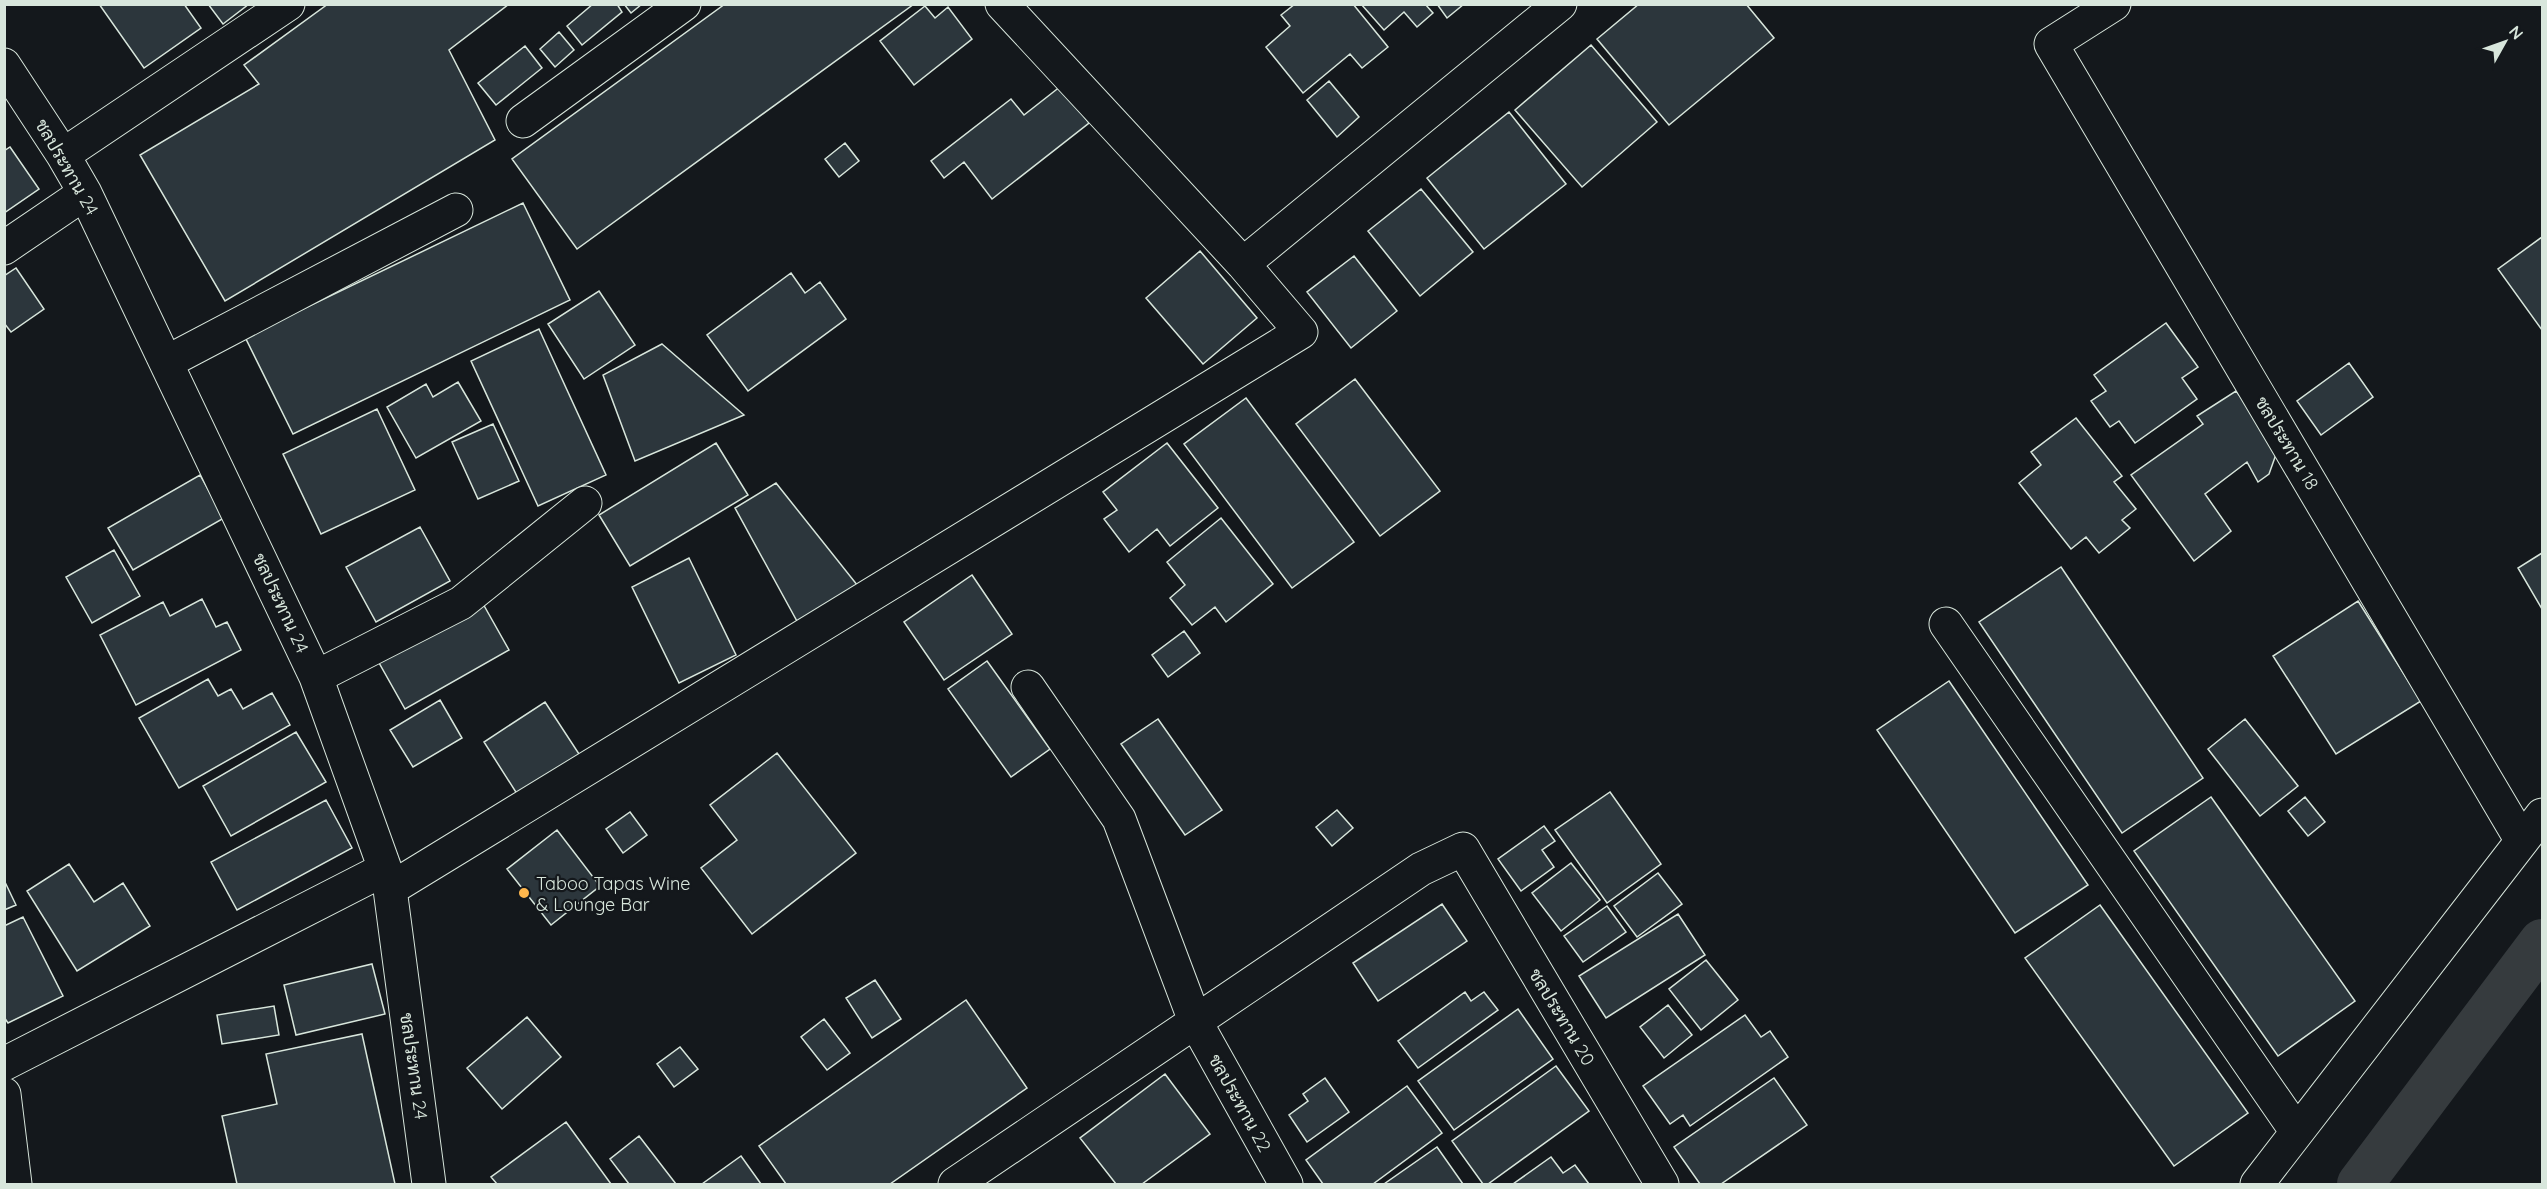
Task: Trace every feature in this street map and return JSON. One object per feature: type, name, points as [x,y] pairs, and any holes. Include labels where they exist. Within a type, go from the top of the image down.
[{"type":"street","points":[[63,155],[288,4]]},
{"type":"street","points":[[523,121],[684,4]]},
{"type":"street","points":[[4,1064],[388,879],[1301,332],[1244,264],[1002,4]]},
{"type":"street","points":[[1244,264],[1560,4]]},
{"type":"street","name":"ชลประทาน 18","points":[[2114,4],[2051,44],[2522,842]]},
{"type":"street","name":"ชลประทาน 24","points":[[4,65],[85,193],[316,677],[388,879],[429,1185]]},
{"type":"street","points":[[4,248],[85,193]]},
{"type":"street","points":[[167,362],[456,210]]},
{"type":"street","points":[[316,677],[461,603],[585,503]]},
{"type":"street","points":[[1946,624],[2297,1131]]},
{"type":"street","name":"ชลประทาน 22","points":[[1028,687],[1119,819],[1195,1021],[1286,1185]]},
{"type":"street","points":[[2257,1185],[2542,815]]},
{"type":"street","name":"ชลประทาน 20","points":[[1195,1021],[1421,869],[1463,849],[1662,1185]]},
{"type":"street","points":[[955,1185],[1195,1021]]},
{"type":"street","points":[[4,1094],[15,1185]]},
{"type":"building","points":[[99,4],[184,4],[201,28],[144,68]]},
{"type":"building","points":[[208,4],[249,4],[223,24]]},
{"type":"building","points":[[328,4],[509,4],[449,50],[495,140],[225,301],[140,155],[259,84],[244,65]]},
{"type":"building","points":[[593,4],[617,4],[622,12],[582,45],[567,26]]},
{"type":"building","points":[[624,4],[642,4],[631,13]]},
{"type":"building","points":[[725,4],[914,4],[577,249],[512,159]]},
{"type":"building","points":[[1295,4],[1353,4],[1388,47],[1362,68],[1350,54],[1303,93],[1266,47],[1290,26],[1281,15]]},
{"type":"building","points":[[1361,4],[1425,4],[1433,13],[1417,27],[1404,12],[1384,30]]},
{"type":"building","points":[[1437,4],[1464,4],[1447,18]]},
{"type":"building","points":[[1639,4],[1746,4],[1774,38],[1669,125],[1597,39]]},
{"type":"building","points":[[925,6],[935,18],[948,7],[972,39],[914,85],[880,41]]},
{"type":"building","points":[[559,32],[574,50],[555,67],[540,49]]},
{"type":"building","points":[[1591,45],[1657,122],[1582,187],[1515,110]]},
{"type":"building","points":[[525,46],[542,68],[496,105],[478,83]]},
{"type":"building","points":[[1329,81],[1359,117],[1337,137],[1307,100]]},
{"type":"building","points":[[1061,86],[1089,123],[992,199],[964,162],[944,178],[931,161],[1011,99],[1024,115]]},
{"type":"building","points":[[1509,112],[1566,184],[1484,249],[1427,178]]},
{"type":"building","points":[[845,143],[859,161],[839,177],[825,159]]},
{"type":"building","points":[[10,147],[39,189],[4,213],[4,151]]},
{"type":"building","points":[[1421,189],[1473,252],[1420,296],[1368,231]]},
{"type":"building","points":[[523,203],[570,300],[293,434],[245,337]]},
{"type":"building","points":[[2542,237],[2542,330],[2498,269]]},
{"type":"building","points":[[1200,251],[1257,318],[1203,364],[1146,298]]},
{"type":"building","points":[[1354,256],[1397,311],[1351,348],[1307,292]]},
{"type":"building","points":[[16,268],[44,309],[11,332],[4,323],[4,276]]},
{"type":"building","points":[[791,273],[805,293],[820,282],[846,319],[748,391],[707,335]]},
{"type":"building","points":[[599,291],[635,345],[584,379],[548,324]]},
{"type":"building","points":[[2166,323],[2198,367],[2182,378],[2197,399],[2135,443],[2119,421],[2110,427],[2091,401],[2106,391],[2094,375]]},
{"type":"building","points":[[539,329],[606,475],[538,506],[471,361]]},
{"type":"building","points":[[662,344],[744,415],[635,461],[603,375]]},
{"type":"building","points":[[2349,363],[2373,397],[2321,435],[2297,401]]},
{"type":"building","points":[[1355,379],[1440,491],[1380,536],[1296,424]]},
{"type":"building","points":[[458,382],[481,421],[416,458],[387,407],[426,384],[433,397]]},
{"type":"building","points":[[2236,391],[2279,446],[2269,474],[2258,482],[2247,462],[2205,494],[2231,531],[2194,561],[2131,475],[2203,424],[2197,416]]},
{"type":"building","points":[[1246,398],[1354,542],[1292,588],[1184,444]]},
{"type":"building","points":[[377,409],[415,490],[321,534],[283,454]]},
{"type":"building","points":[[2076,418],[2122,476],[2114,482],[2136,509],[2122,520],[2130,528],[2099,553],[2086,537],[2071,549],[2019,483],[2041,465],[2031,452]]},
{"type":"building","points":[[493,424],[519,481],[478,499],[452,442]]},
{"type":"building","points":[[716,443],[748,495],[630,566],[599,515]]},
{"type":"building","points":[[1167,443],[1218,508],[1170,546],[1157,529],[1129,552],[1104,519],[1117,510],[1103,492]]},
{"type":"building","points":[[200,475],[224,518],[133,570],[108,528]]},
{"type":"building","points":[[776,483],[858,586],[798,623],[735,508]]},
{"type":"building","points":[[1221,518],[1273,584],[1226,622],[1215,607],[1192,625],[1170,598],[1185,585],[1167,562]]},
{"type":"building","points":[[420,527],[450,581],[376,622],[346,567]]},
{"type":"building","points":[[114,550],[140,596],[92,623],[66,577]]},
{"type":"building","points":[[2542,553],[2542,609],[2518,568]]},
{"type":"building","points":[[689,558],[736,655],[679,683],[632,587]]},
{"type":"building","points":[[2061,567],[2203,778],[2122,833],[1979,622]]},
{"type":"building","points":[[972,575],[1012,634],[944,680],[904,622]]},
{"type":"building","points":[[202,599],[216,627],[227,622],[241,650],[136,705],[100,635],[163,602],[170,616]]},
{"type":"building","points":[[2358,601],[2421,701],[2336,754],[2273,656]]},
{"type":"building","points":[[482,602],[509,650],[405,709],[378,661]]},
{"type":"building","points":[[1184,631],[1200,653],[1168,677],[1152,655]]},
{"type":"building","points":[[987,661],[1050,749],[1011,777],[948,689]]},
{"type":"building","points":[[208,679],[218,696],[231,689],[243,709],[272,693],[290,725],[179,788],[139,718]]},
{"type":"building","points":[[1949,681],[2088,885],[2015,933],[1877,730]]},
{"type":"building","points":[[440,700],[462,738],[413,767],[390,730]]},
{"type":"building","points":[[545,702],[581,757],[519,797],[484,742]]},
{"type":"building","points":[[1158,719],[1222,810],[1185,835],[1121,744]]},
{"type":"building","points":[[2245,719],[2298,786],[2260,816],[2208,749]]},
{"type":"building","points":[[296,732],[326,782],[231,836],[203,786]]},
{"type":"building","points":[[777,753],[856,853],[752,934],[701,868],[737,840],[710,805]]},
{"type":"building","points":[[1610,792],[1661,864],[1607,903],[1555,830]]},
{"type":"building","points":[[2211,797],[2355,1001],[2278,1056],[2134,851]]},
{"type":"building","points":[[2305,797],[2325,822],[2308,836],[2288,811]]},
{"type":"building","points":[[326,800],[352,848],[237,910],[211,862]]},
{"type":"building","points":[[1337,810],[1353,828],[1332,846],[1316,827]]},
{"type":"building","points":[[630,812],[647,835],[623,853],[606,829]]},
{"type":"building","points":[[1544,826],[1555,841],[1542,850],[1554,867],[1521,891],[1498,859]]},
{"type":"building","points":[[557,830],[600,886],[551,925],[507,869]]},
{"type":"building","points":[[1571,863],[1600,900],[1561,931],[1532,893]]},
{"type":"building","points":[[69,864],[94,902],[123,883],[150,926],[77,971],[27,891]]},
{"type":"building","points":[[1658,873],[1682,904],[1637,937],[1614,906]]},
{"type":"building","points":[[4,880],[16,905],[4,910]]},
{"type":"building","points":[[1442,904],[1467,941],[1378,1001],[1353,963]]},
{"type":"building","points":[[2100,905],[2248,1113],[2174,1166],[2025,958]]},
{"type":"building","points":[[1607,906],[1626,932],[1583,962],[1564,936]]},
{"type":"building","points":[[1678,914],[1705,955],[1606,1018],[1579,976]]},
{"type":"building","points":[[23,917],[63,996],[8,1023],[4,1017],[4,926]]},
{"type":"building","points":[[1706,960],[1738,1000],[1701,1030],[1669,989]]},
{"type":"building","points":[[372,964],[385,1014],[296,1035],[284,985]]},
{"type":"building","points":[[875,980],[901,1019],[872,1038],[846,998]]},
{"type":"building","points":[[1465,992],[1471,1001],[1484,992],[1498,1010],[1418,1068],[1398,1041]]},
{"type":"building","points":[[966,1000],[1027,1088],[890,1184],[786,1184],[759,1146]]},
{"type":"building","points":[[1668,1005],[1692,1035],[1664,1058],[1640,1027]]},
{"type":"building","points":[[274,1006],[279,1035],[222,1044],[217,1015]]},
{"type":"building","points":[[1518,1009],[1553,1059],[1454,1130],[1418,1081]]},
{"type":"building","points":[[1745,1015],[1761,1037],[1770,1031],[1788,1057],[1690,1126],[1683,1115],[1670,1124],[1643,1086]]},
{"type":"building","points":[[527,1017],[561,1057],[502,1109],[467,1068]]},
{"type":"building","points":[[824,1019],[850,1053],[827,1070],[801,1037]]},
{"type":"building","points":[[362,1034],[395,1184],[237,1184],[222,1116],[277,1104],[266,1054]]},
{"type":"building","points":[[680,1047],[698,1069],[674,1087],[657,1064]]},
{"type":"building","points":[[1556,1066],[1589,1111],[1488,1184],[1483,1184],[1452,1141]]},
{"type":"building","points":[[1165,1074],[1210,1134],[1142,1184],[1116,1184],[1080,1138]]},
{"type":"building","points":[[1325,1078],[1349,1112],[1307,1142],[1289,1115],[1308,1101],[1303,1094]]},
{"type":"building","points":[[1774,1078],[1807,1125],[1721,1184],[1700,1184],[1674,1147]]},
{"type":"building","points":[[1407,1086],[1442,1133],[1373,1184],[1323,1184],[1306,1160]]},
{"type":"building","points":[[566,1122],[611,1184],[497,1184],[491,1177]]},
{"type":"building","points":[[639,1136],[676,1184],[629,1184],[610,1159]]},
{"type":"building","points":[[1437,1147],[1463,1184],[1384,1184]]},
{"type":"building","points":[[741,1156],[761,1184],[702,1184]]},
{"type":"building","points":[[1551,1157],[1563,1173],[1575,1165],[1589,1184],[1513,1184]]},
{"type":"waterway","points":[[2360,1184],[2542,942]]},
{"type":"place","name":"Taboo Tapas Wine & Lounge Bar","points":[[524,893]]}]
